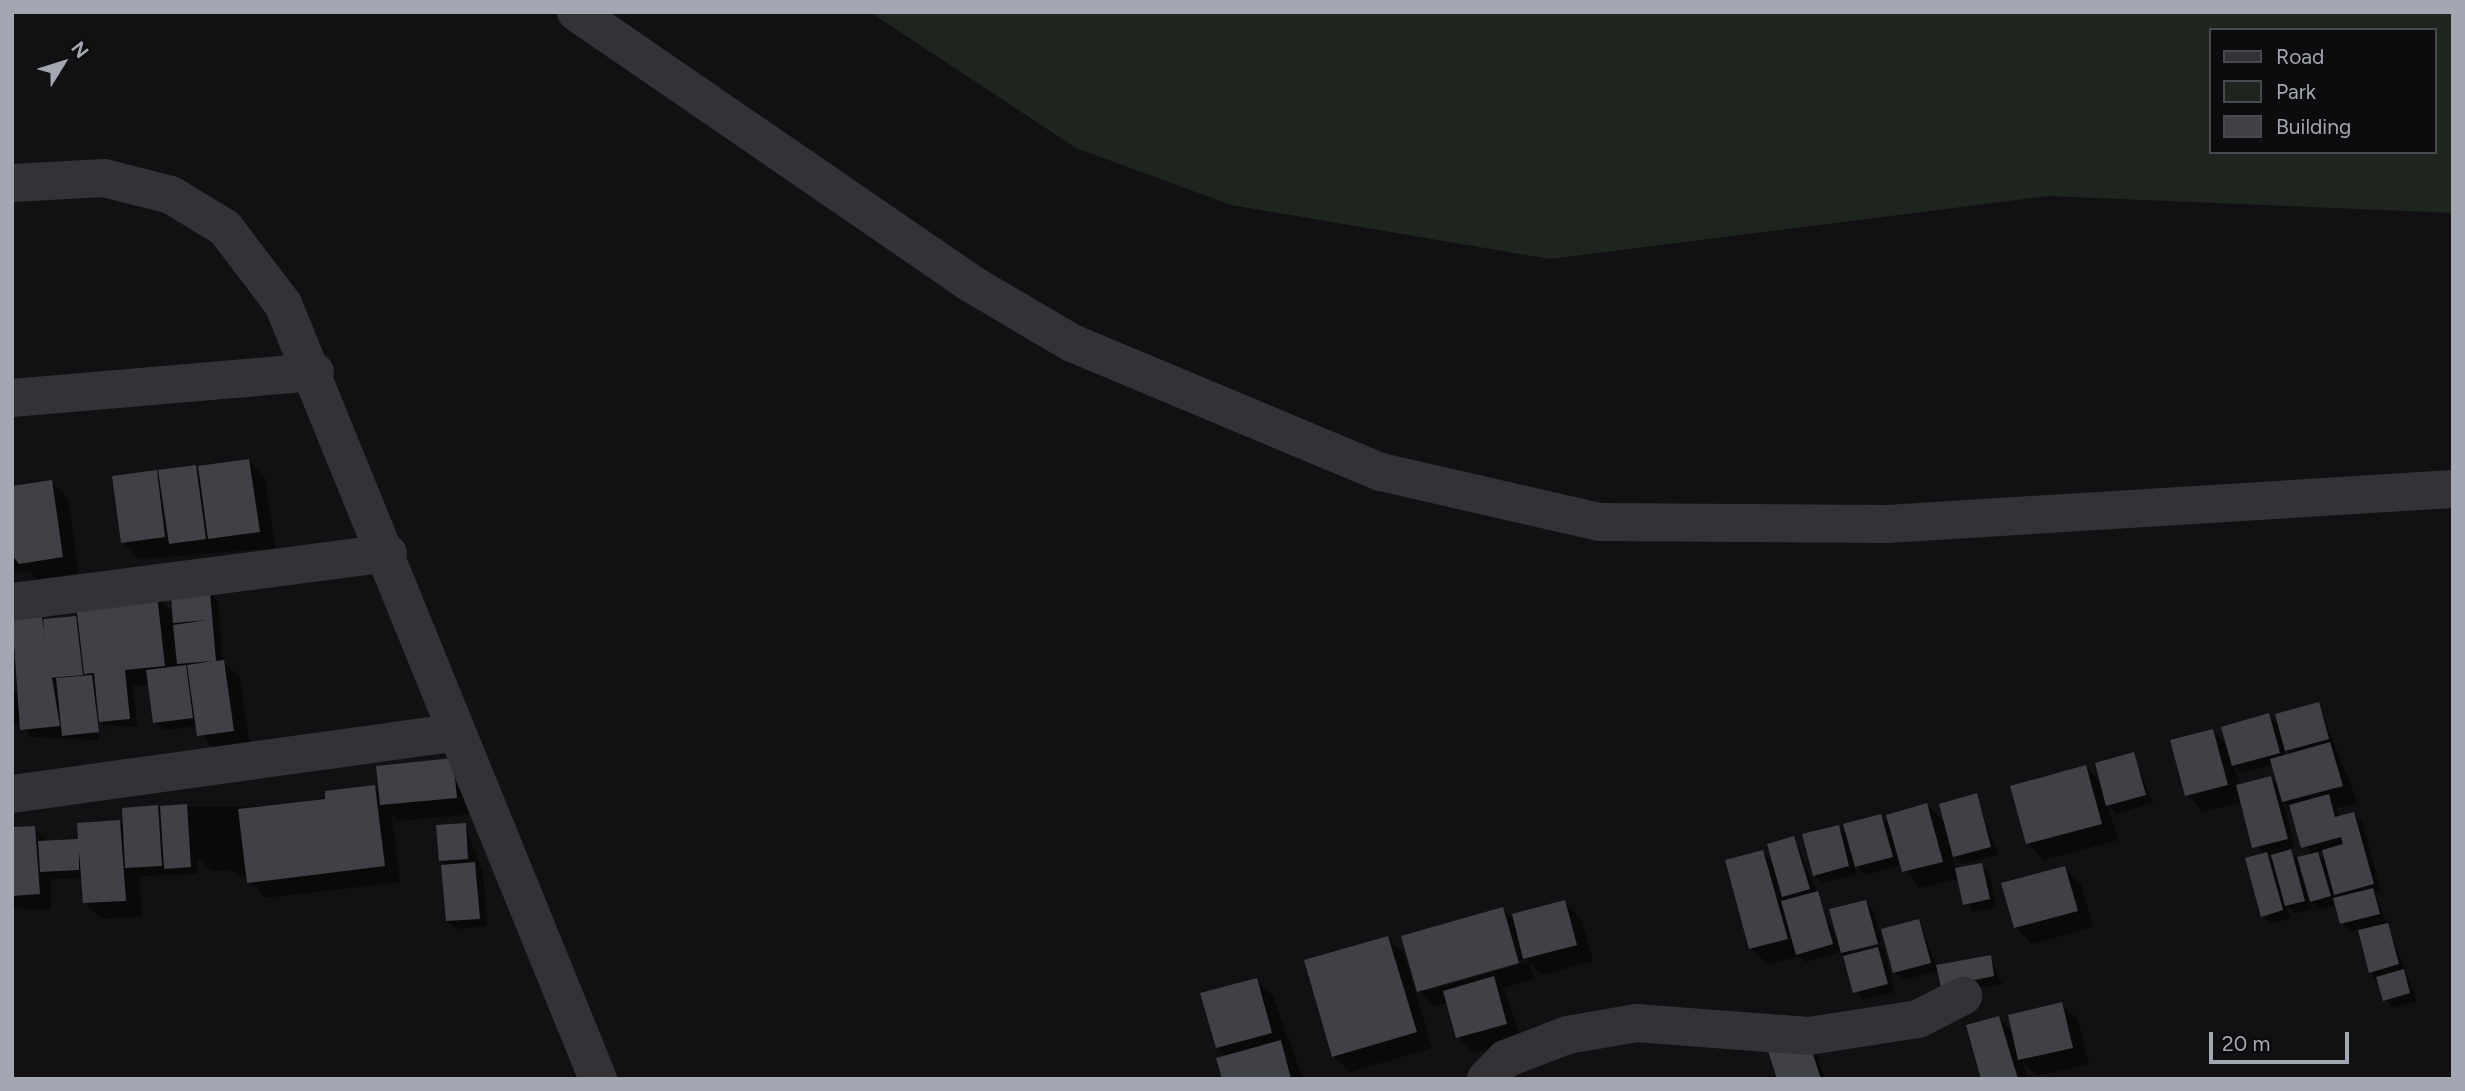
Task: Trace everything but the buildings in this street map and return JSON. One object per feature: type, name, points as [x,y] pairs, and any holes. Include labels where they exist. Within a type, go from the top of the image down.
[{"type":"street","points":[[576,12],[970,283],[1072,343],[1381,472],[1599,522],[1887,524],[2453,489]]},
{"type":"street","points":[[12,183],[104,178],[172,195],[225,228],[283,304],[316,372],[388,553],[454,733],[598,1079]]},
{"type":"street","points":[[12,398],[316,372]]},
{"type":"street","points":[[12,602],[388,553]]},
{"type":"street","points":[[12,794],[454,733]]},
{"type":"street","points":[[1486,1079],[1505,1059],[1568,1035],[1636,1023],[1809,1036],[1918,1018],[1963,996]]},
{"type":"green space","points":[[870,12],[2453,12],[2453,213],[2048,196],[1550,259],[1231,205],[1076,148]]}]
